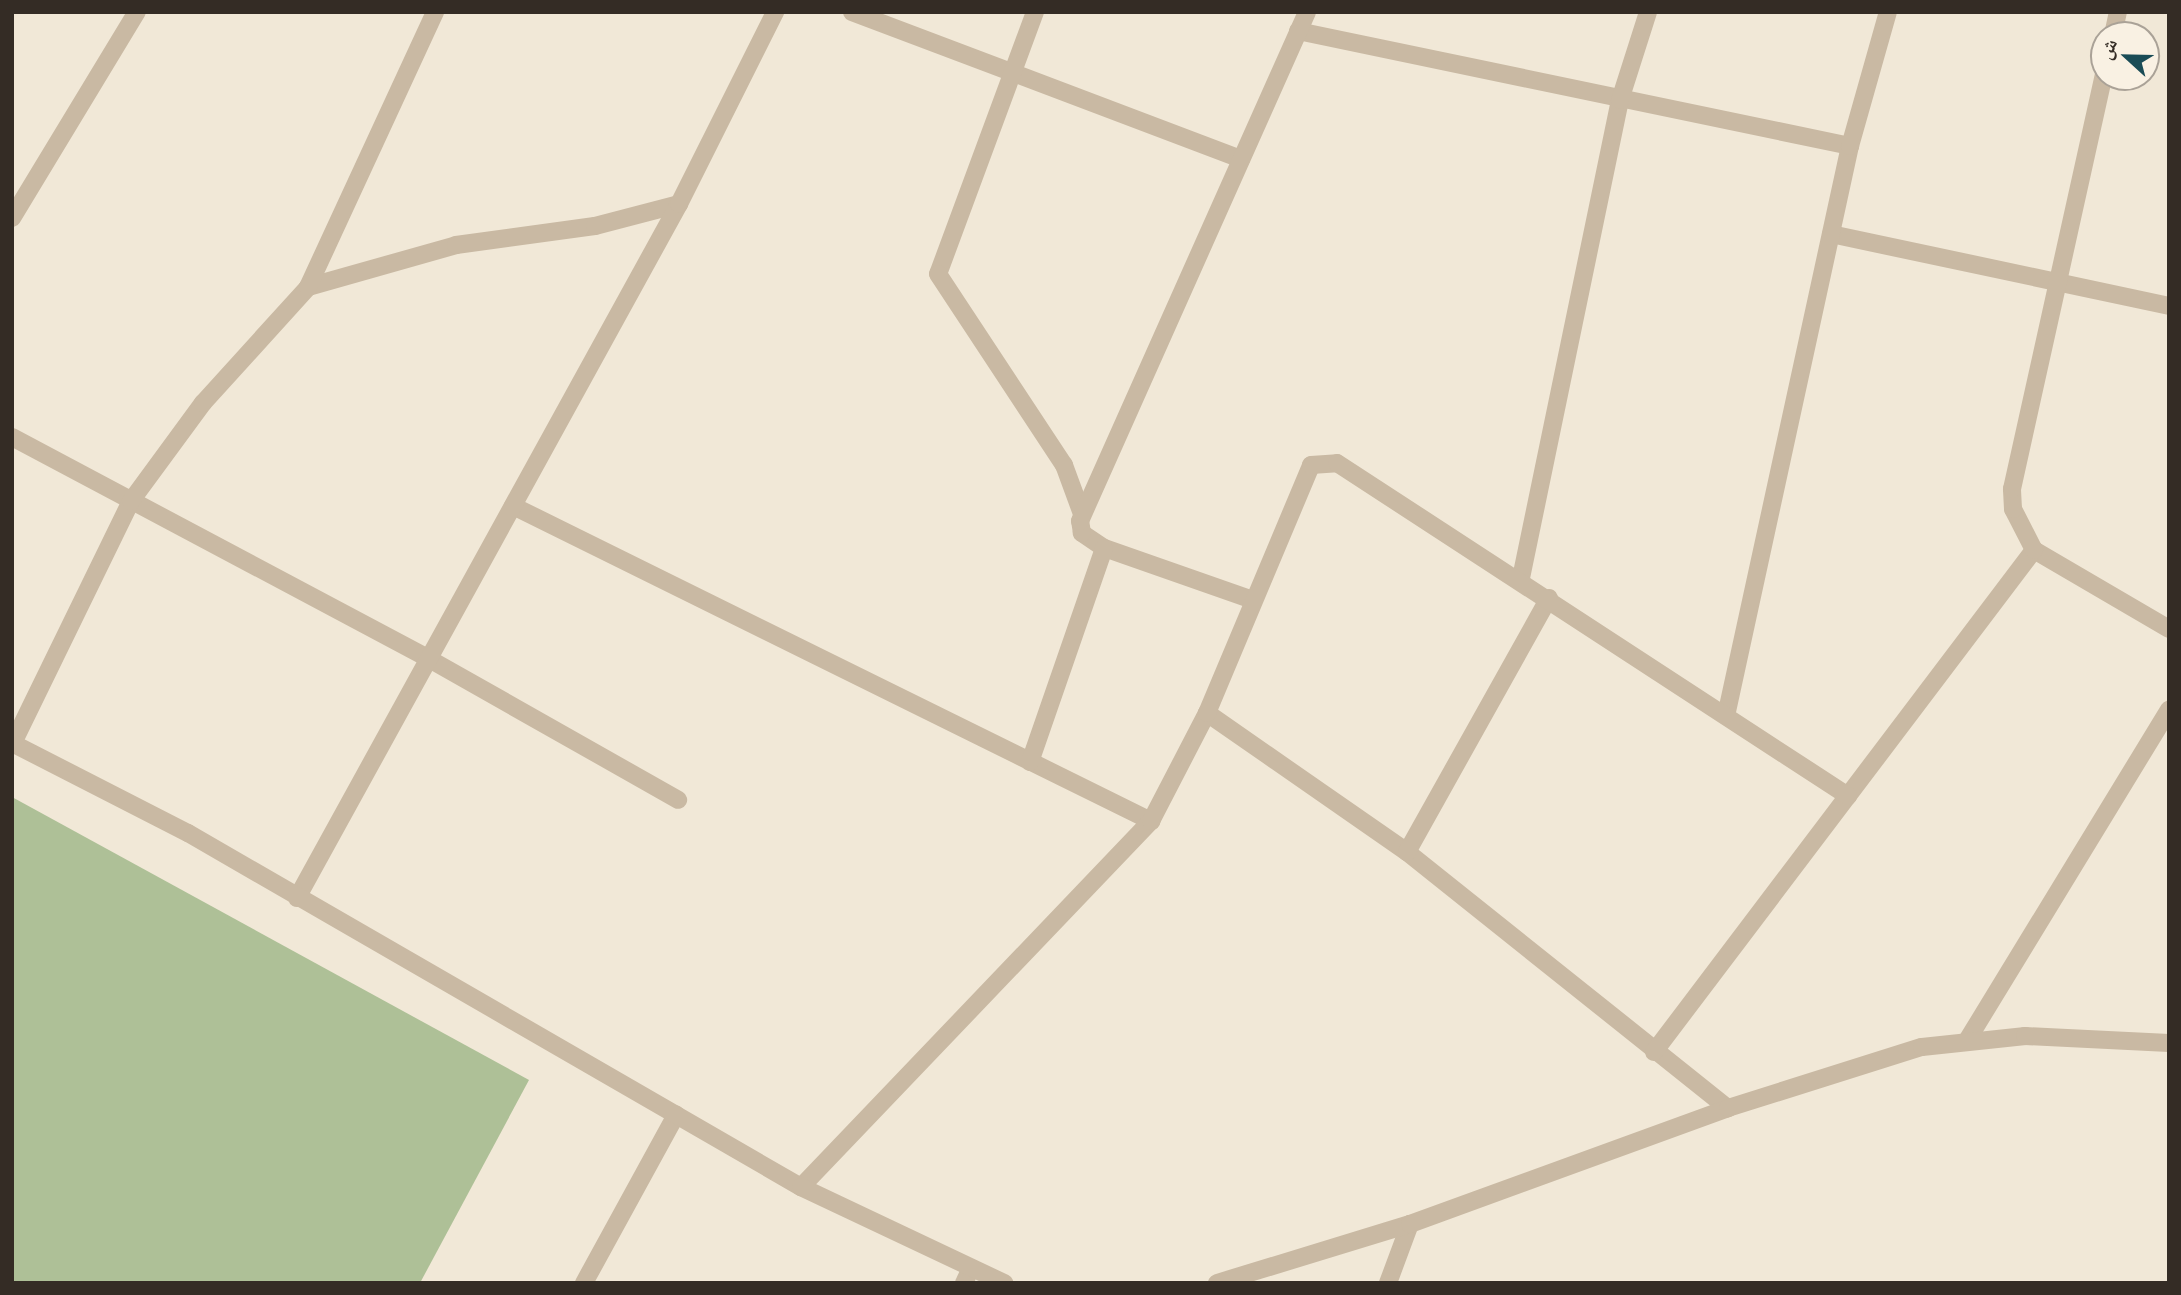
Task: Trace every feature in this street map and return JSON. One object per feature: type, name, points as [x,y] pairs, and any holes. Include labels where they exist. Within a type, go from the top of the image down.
[{"type":"street","points":[[12,218],[137,12]]},
{"type":"street","points":[[435,12],[308,287],[203,403],[131,501],[13,743],[297,898],[802,1188],[967,1277],[1004,1283]]},
{"type":"street","points":[[297,898],[431,660],[679,204],[775,12]]},
{"type":"street","points":[[852,12],[1009,76],[1241,159]]},
{"type":"street","points":[[1035,12],[1009,76],[938,274],[1064,465],[1082,514],[1082,533],[1104,548],[1250,599]]},
{"type":"street","points":[[1082,514],[1307,12]]},
{"type":"street","points":[[1521,579],[1620,100],[1648,12]]},
{"type":"street","points":[[1727,716],[1850,146],[1888,12]]},
{"type":"street","points":[[1298,31],[1850,146]]},
{"type":"street","points":[[2100,91],[2055,282],[2012,489],[2013,509],[2034,550],[2169,629]]},
{"type":"street","points":[[308,287],[456,246],[595,226],[679,204]]},
{"type":"street","points":[[1830,234],[2169,306]]},
{"type":"street","points":[[12,437],[431,660],[678,800]]},
{"type":"street","points":[[802,1188],[1151,821],[1207,713],[1250,599],[1302,477],[1320,462],[1338,463],[1521,579],[1847,796]]},
{"type":"street","points":[[513,506],[1151,821]]},
{"type":"street","points":[[1030,762],[1104,548]]},
{"type":"street","points":[[1654,1052],[2034,550]]},
{"type":"street","points":[[1407,852],[1549,598]]},
{"type":"street","points":[[1968,1039],[2169,710]]},
{"type":"street","points":[[1207,713],[1407,852],[1654,1052],[1728,1108]]},
{"type":"street","points":[[1217,1283],[1410,1224],[1728,1108],[1875,1060],[1968,1039],[2169,1043]]},
{"type":"street","points":[[584,1283],[676,1115]]},
{"type":"street","points":[[1388,1283],[1410,1224]]},
{"type":"green space","points":[[12,797],[529,1080],[420,1283],[12,1283]]}]
